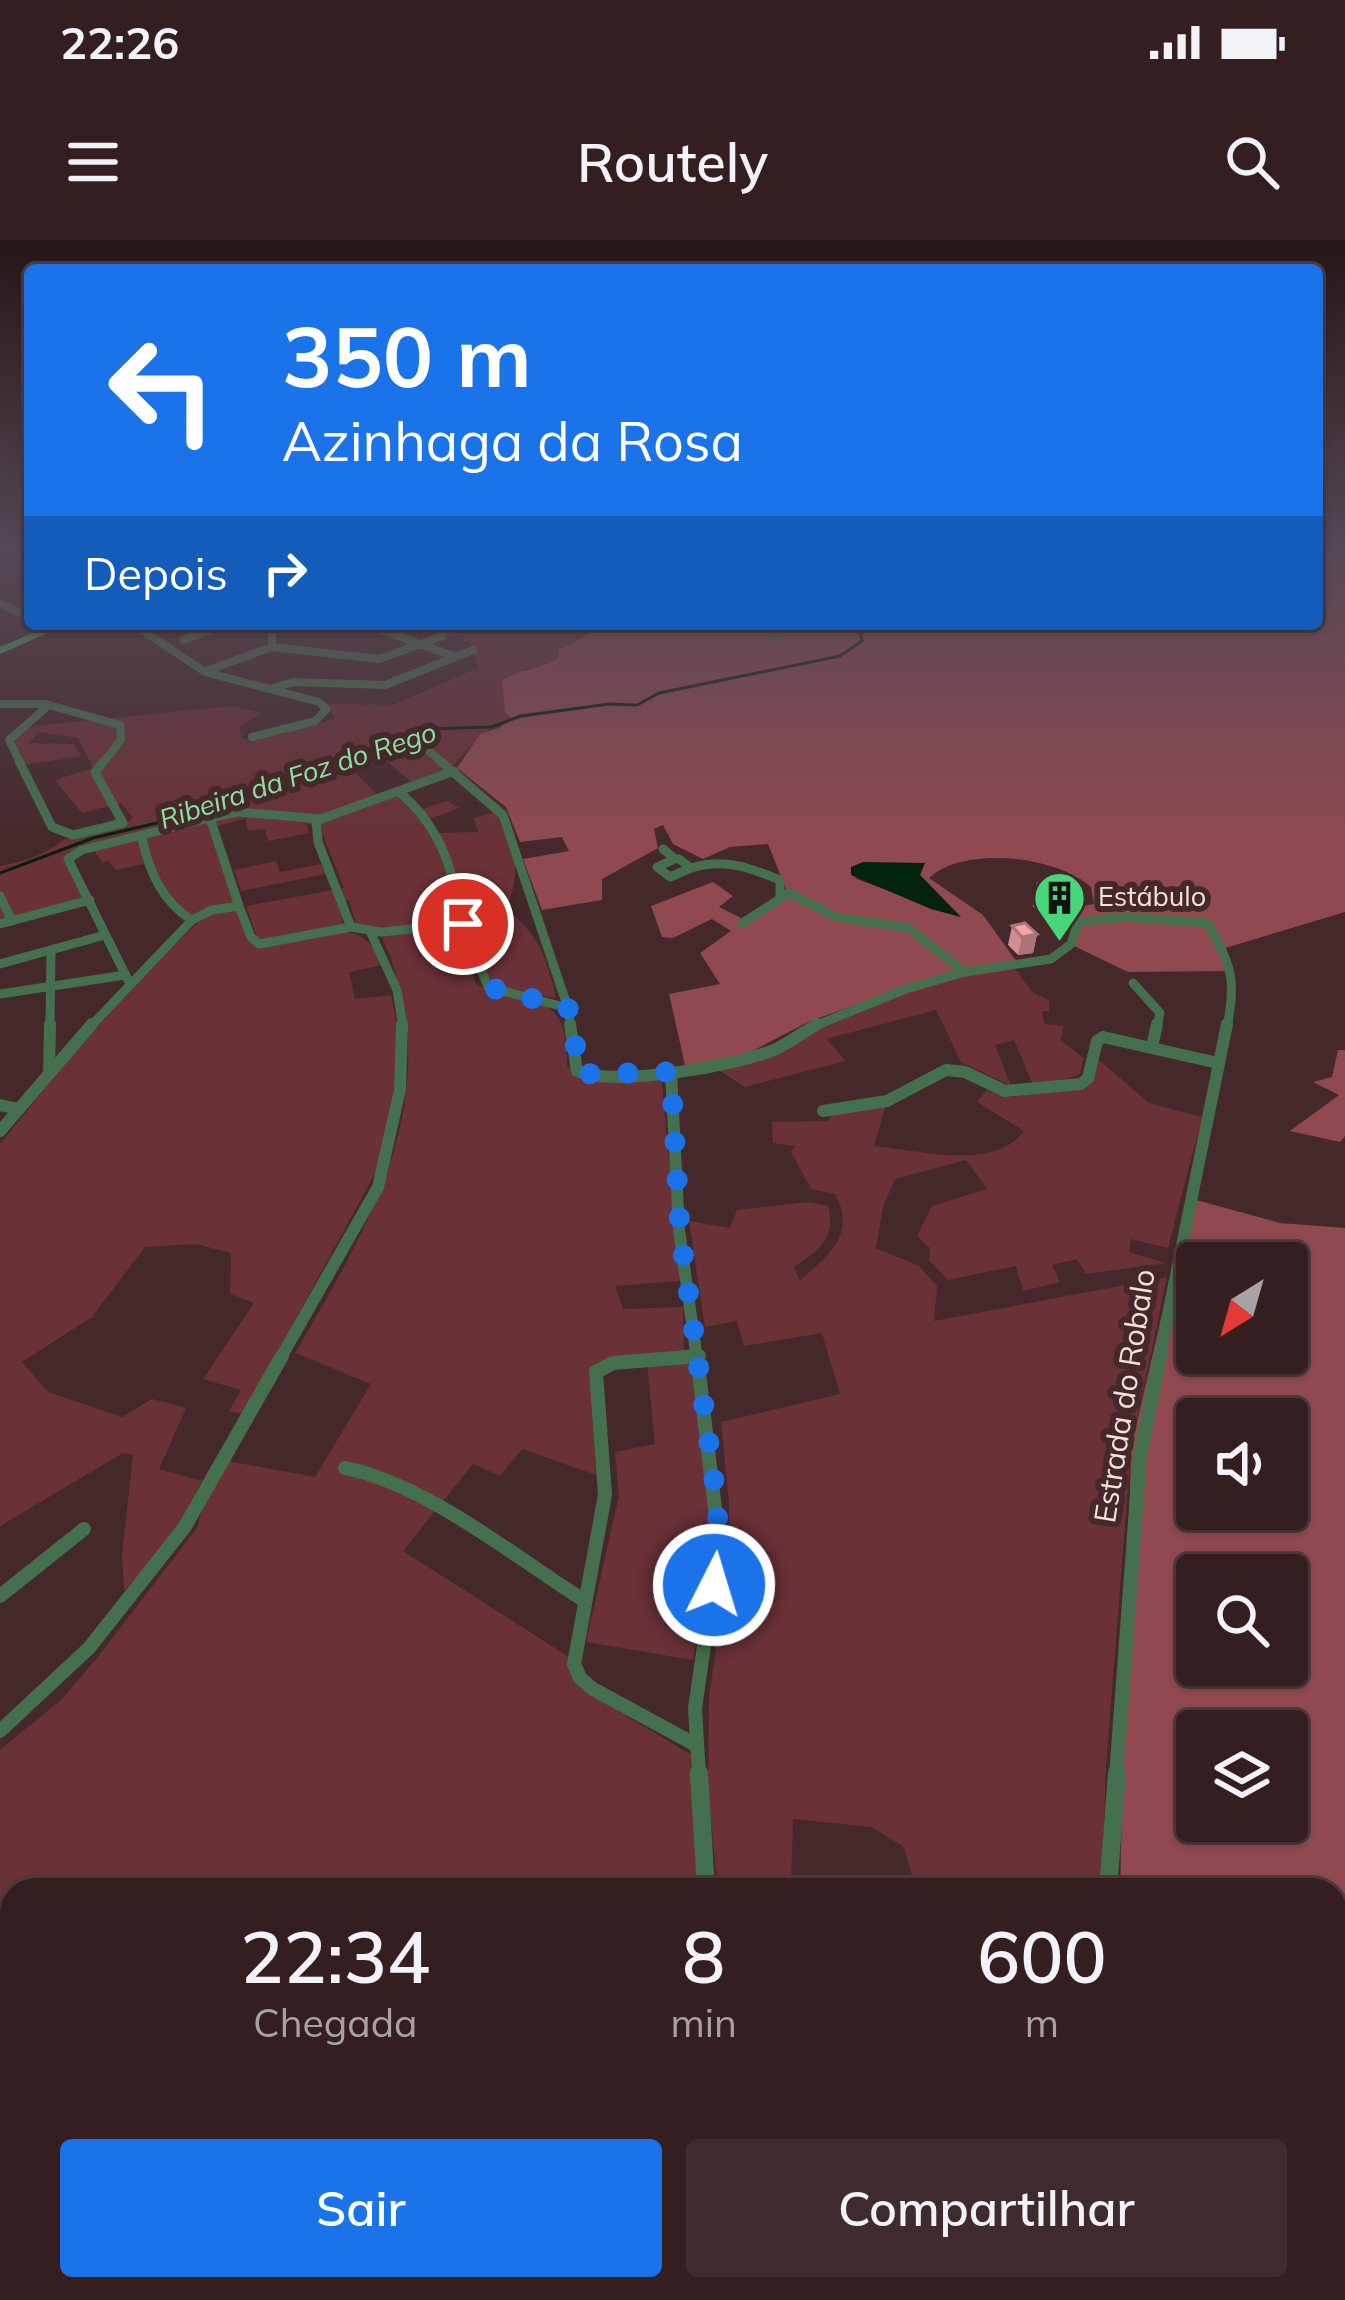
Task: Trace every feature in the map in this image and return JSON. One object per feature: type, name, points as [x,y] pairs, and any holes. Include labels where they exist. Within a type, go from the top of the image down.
[{"type":"street","points":[[171,649],[205,672],[320,701],[327,709],[325,716],[252,737]]},
{"type":"street","points":[[205,672],[266,649]]},
{"type":"street","points":[[291,649],[379,659],[406,649]]},
{"type":"street","points":[[434,649],[455,657]]},
{"type":"street","points":[[271,689],[293,682],[382,686],[473,650]]},
{"type":"street","points":[[0,704],[49,705],[120,725],[121,740],[95,772],[122,825],[86,834],[54,830],[4,740],[49,705]]},
{"type":"street","points":[[406,746],[423,746],[503,815],[568,1008],[581,1074],[671,1072],[775,1049],[798,1031],[965,972]]},
{"type":"street","points":[[127,979],[69,862],[82,850],[242,809],[270,817],[316,820],[454,771]]},
{"type":"street","points":[[398,791],[426,813],[445,844],[462,914],[459,922]]},
{"type":"street","points":[[210,818],[250,937],[259,944],[351,927],[369,930],[459,922],[467,929],[488,987],[568,1008]]},
{"type":"street","points":[[316,820],[318,842],[351,927]]},
{"type":"street","points":[[142,838],[160,886],[175,909],[192,920]]},
{"type":"street","points":[[662,849],[675,859],[657,867],[670,877],[711,862],[748,863],[780,880],[780,895]]},
{"type":"street","points":[[679,859],[691,868]]},
{"type":"street","points":[[741,924],[780,895],[795,895],[836,917],[908,928],[965,972]]},
{"type":"street","points":[[0,896],[6,923],[90,900]]},
{"type":"street","points":[[0,1132],[127,979],[192,920],[212,910],[239,906]]},
{"type":"street","name":"Estrada do Robalo","points":[[965,972],[1051,958],[1070,944],[1078,922],[1110,916],[1208,922],[1235,979],[1211,1118],[1183,1230],[1140,1455],[1109,1878]]},
{"type":"street","points":[[0,1731],[56,1683],[113,1621],[184,1528],[378,1187],[397,1127],[400,999],[392,965],[369,930]]},
{"type":"street","points":[[0,964],[105,935]]},
{"type":"street","points":[[49,1074],[51,950]]},
{"type":"street","points":[[0,994],[127,979]]},
{"type":"street","points":[[1133,983],[1160,1012],[1152,1047]]},
{"type":"street","points":[[824,1111],[887,1101],[946,1070],[965,1072],[1005,1091],[1081,1084],[1088,1078],[1099,1038],[1218,1063]]},
{"type":"street","points":[[671,1072],[680,1230],[719,1543],[695,1708],[705,1878]]},
{"type":"street","points":[[0,1106],[19,1109]]},
{"type":"street","points":[[696,1745],[593,1689],[574,1672],[605,1496],[596,1372],[613,1363],[699,1356]]},
{"type":"street","points":[[345,1468],[360,1468],[403,1490],[585,1601]]},
{"type":"street","points":[[0,1596],[84,1529]]},
{"type":"shaded area","points":[[472,649],[560,649],[559,657],[545,668],[524,669],[506,700],[505,712],[511,716],[481,735],[445,771],[414,784],[385,760],[353,771],[383,800],[400,795],[419,810],[447,801],[459,808],[430,819],[438,833],[478,832],[474,818],[498,811],[515,859],[514,885],[506,908],[540,948],[556,998],[516,991],[493,981],[461,925],[366,928],[356,924],[349,900],[336,902],[342,925],[268,941],[257,937],[246,906],[344,888],[320,828],[306,823],[309,833],[268,841],[265,829],[248,831],[246,818],[211,828],[234,903],[186,924],[148,863],[116,870],[109,861],[102,863],[91,845],[66,857],[87,899],[0,923],[0,866],[133,818],[121,803],[82,813],[55,780],[93,768],[78,738],[39,732],[29,743],[74,744],[81,756],[25,765],[11,743],[25,727],[231,706],[261,713],[239,728],[243,739],[253,740],[334,719],[330,704],[393,705],[478,668]]},
{"type":"shaded area","points":[[1345,649],[1345,912],[1225,948],[1229,971],[1128,972],[1074,946],[1079,907],[1094,904],[1091,887],[1075,876],[1010,858],[964,861],[929,878],[983,915],[1017,962],[930,978],[808,1022],[741,1057],[685,1065],[669,994],[720,984],[700,953],[731,931],[712,919],[673,938],[662,937],[651,906],[713,882],[733,896],[719,907],[743,919],[786,889],[768,844],[730,847],[703,859],[673,844],[663,825],[654,829],[658,848],[602,879],[602,900],[542,910],[523,859],[569,851],[562,837],[520,842],[506,807],[457,768],[480,734],[499,728],[511,717],[505,712],[502,681],[552,661],[559,657],[559,650]],"holes":[[[924,864],[920,875],[960,917],[854,878]]]},
{"type":"shaded area","points":[[276,861],[280,872],[321,864],[326,874],[241,891],[234,870]]},
{"type":"shaded area","points":[[863,862],[925,863],[920,875],[961,917],[851,875],[851,867]]},
{"type":"shaded area","points":[[236,910],[256,946],[330,931],[361,937],[373,948],[383,965],[349,972],[355,999],[391,995],[396,1018],[395,1077],[385,1155],[244,1414],[229,1411],[241,1390],[203,1379],[254,1303],[230,1294],[231,1253],[196,1244],[145,1247],[92,1317],[22,1362],[48,1392],[122,1417],[152,1399],[186,1408],[159,1469],[202,1481],[170,1539],[124,1591],[122,1556],[133,1455],[123,1453],[0,1526],[0,1144],[117,999],[205,916]]},
{"type":"shaded area","points":[[456,929],[476,984],[553,1011],[561,1022],[567,1065],[577,1075],[655,1076],[662,1084],[680,1281],[615,1286],[623,1309],[683,1307],[684,1349],[698,1399],[712,1516],[709,1568],[693,1660],[586,1642],[619,1496],[615,1452],[655,1444],[646,1354],[612,1358],[591,1396],[596,1475],[522,1449],[500,1476],[473,1464],[403,1551],[569,1657],[572,1675],[618,1711],[690,1754],[698,1878],[0,1878],[0,1750],[62,1699],[97,1658],[197,1528],[207,1490],[228,1461],[315,1477],[371,1384],[295,1353],[375,1203],[394,1152],[405,1100],[408,1047],[401,992],[381,935]]},
{"type":"shaded area","points":[[1015,969],[1032,992],[1049,1000],[1049,1011],[1042,1011],[1044,1024],[1064,1026],[1060,1040],[1084,1058],[1080,1074],[1035,1090],[1014,1040],[995,1045],[1011,1086],[961,1062],[936,1010],[826,1039],[846,1061],[745,1087],[717,1069],[900,994]]},
{"type":"shaded area","points":[[1338,1050],[1345,1050],[1345,1136],[1340,1142],[1290,1131],[1339,1095],[1313,1082],[1332,1077]]},
{"type":"shaded area","points":[[1098,1059],[1149,1103],[1202,1117],[1168,1248],[1131,1239],[1129,1252],[1166,1263],[1086,1274],[1077,1259],[1052,1265],[1060,1282],[1023,1291],[1016,1266],[948,1280],[929,1260],[930,1248],[917,1236],[932,1206],[987,1189],[966,1160],[895,1179],[883,1207],[876,1248],[919,1266],[937,1286],[934,1321],[1167,1277],[1131,1448],[1106,1767],[1102,1878],[913,1878],[904,1847],[871,1827],[793,1819],[791,1878],[717,1878],[708,1793],[709,1698],[729,1557],[721,1422],[840,1394],[822,1333],[744,1346],[737,1321],[705,1327],[689,1221],[730,1228],[737,1210],[809,1202],[828,1206],[828,1235],[794,1267],[800,1280],[837,1243],[841,1208],[835,1194],[811,1189],[791,1152],[795,1146],[773,1143],[772,1122],[828,1121],[833,1112],[886,1104],[874,1146],[975,1155],[1011,1144],[1024,1131],[977,1102],[987,1090],[1007,1097],[1086,1089]]},
{"type":"shaded area","points":[[1189,1198],[1280,1223],[1345,1228],[1345,1878],[1120,1878],[1131,1448],[1176,1254],[1176,1374],[1308,1374],[1308,1242],[1179,1242]]},
{"type":"building","points":[[1038,884],[1072,889],[1070,900],[1036,895]]},
{"type":"building","points":[[1025,923],[1037,934],[1022,937],[1012,926]]},
{"type":"waterway","name":"Ribeira da Foz do Rego","points":[[0,873],[93,838],[157,823],[325,769],[425,729],[491,727],[521,716],[609,704],[637,705],[659,693],[840,656],[850,649]]},
{"type":"place","name":"Estábulo","points":[[1059,943]]},
{"type":"route","points":[[463,924],[488,987],[568,1008],[581,1074],[671,1072],[680,1230],[718,1510],[714,1585]]}]
